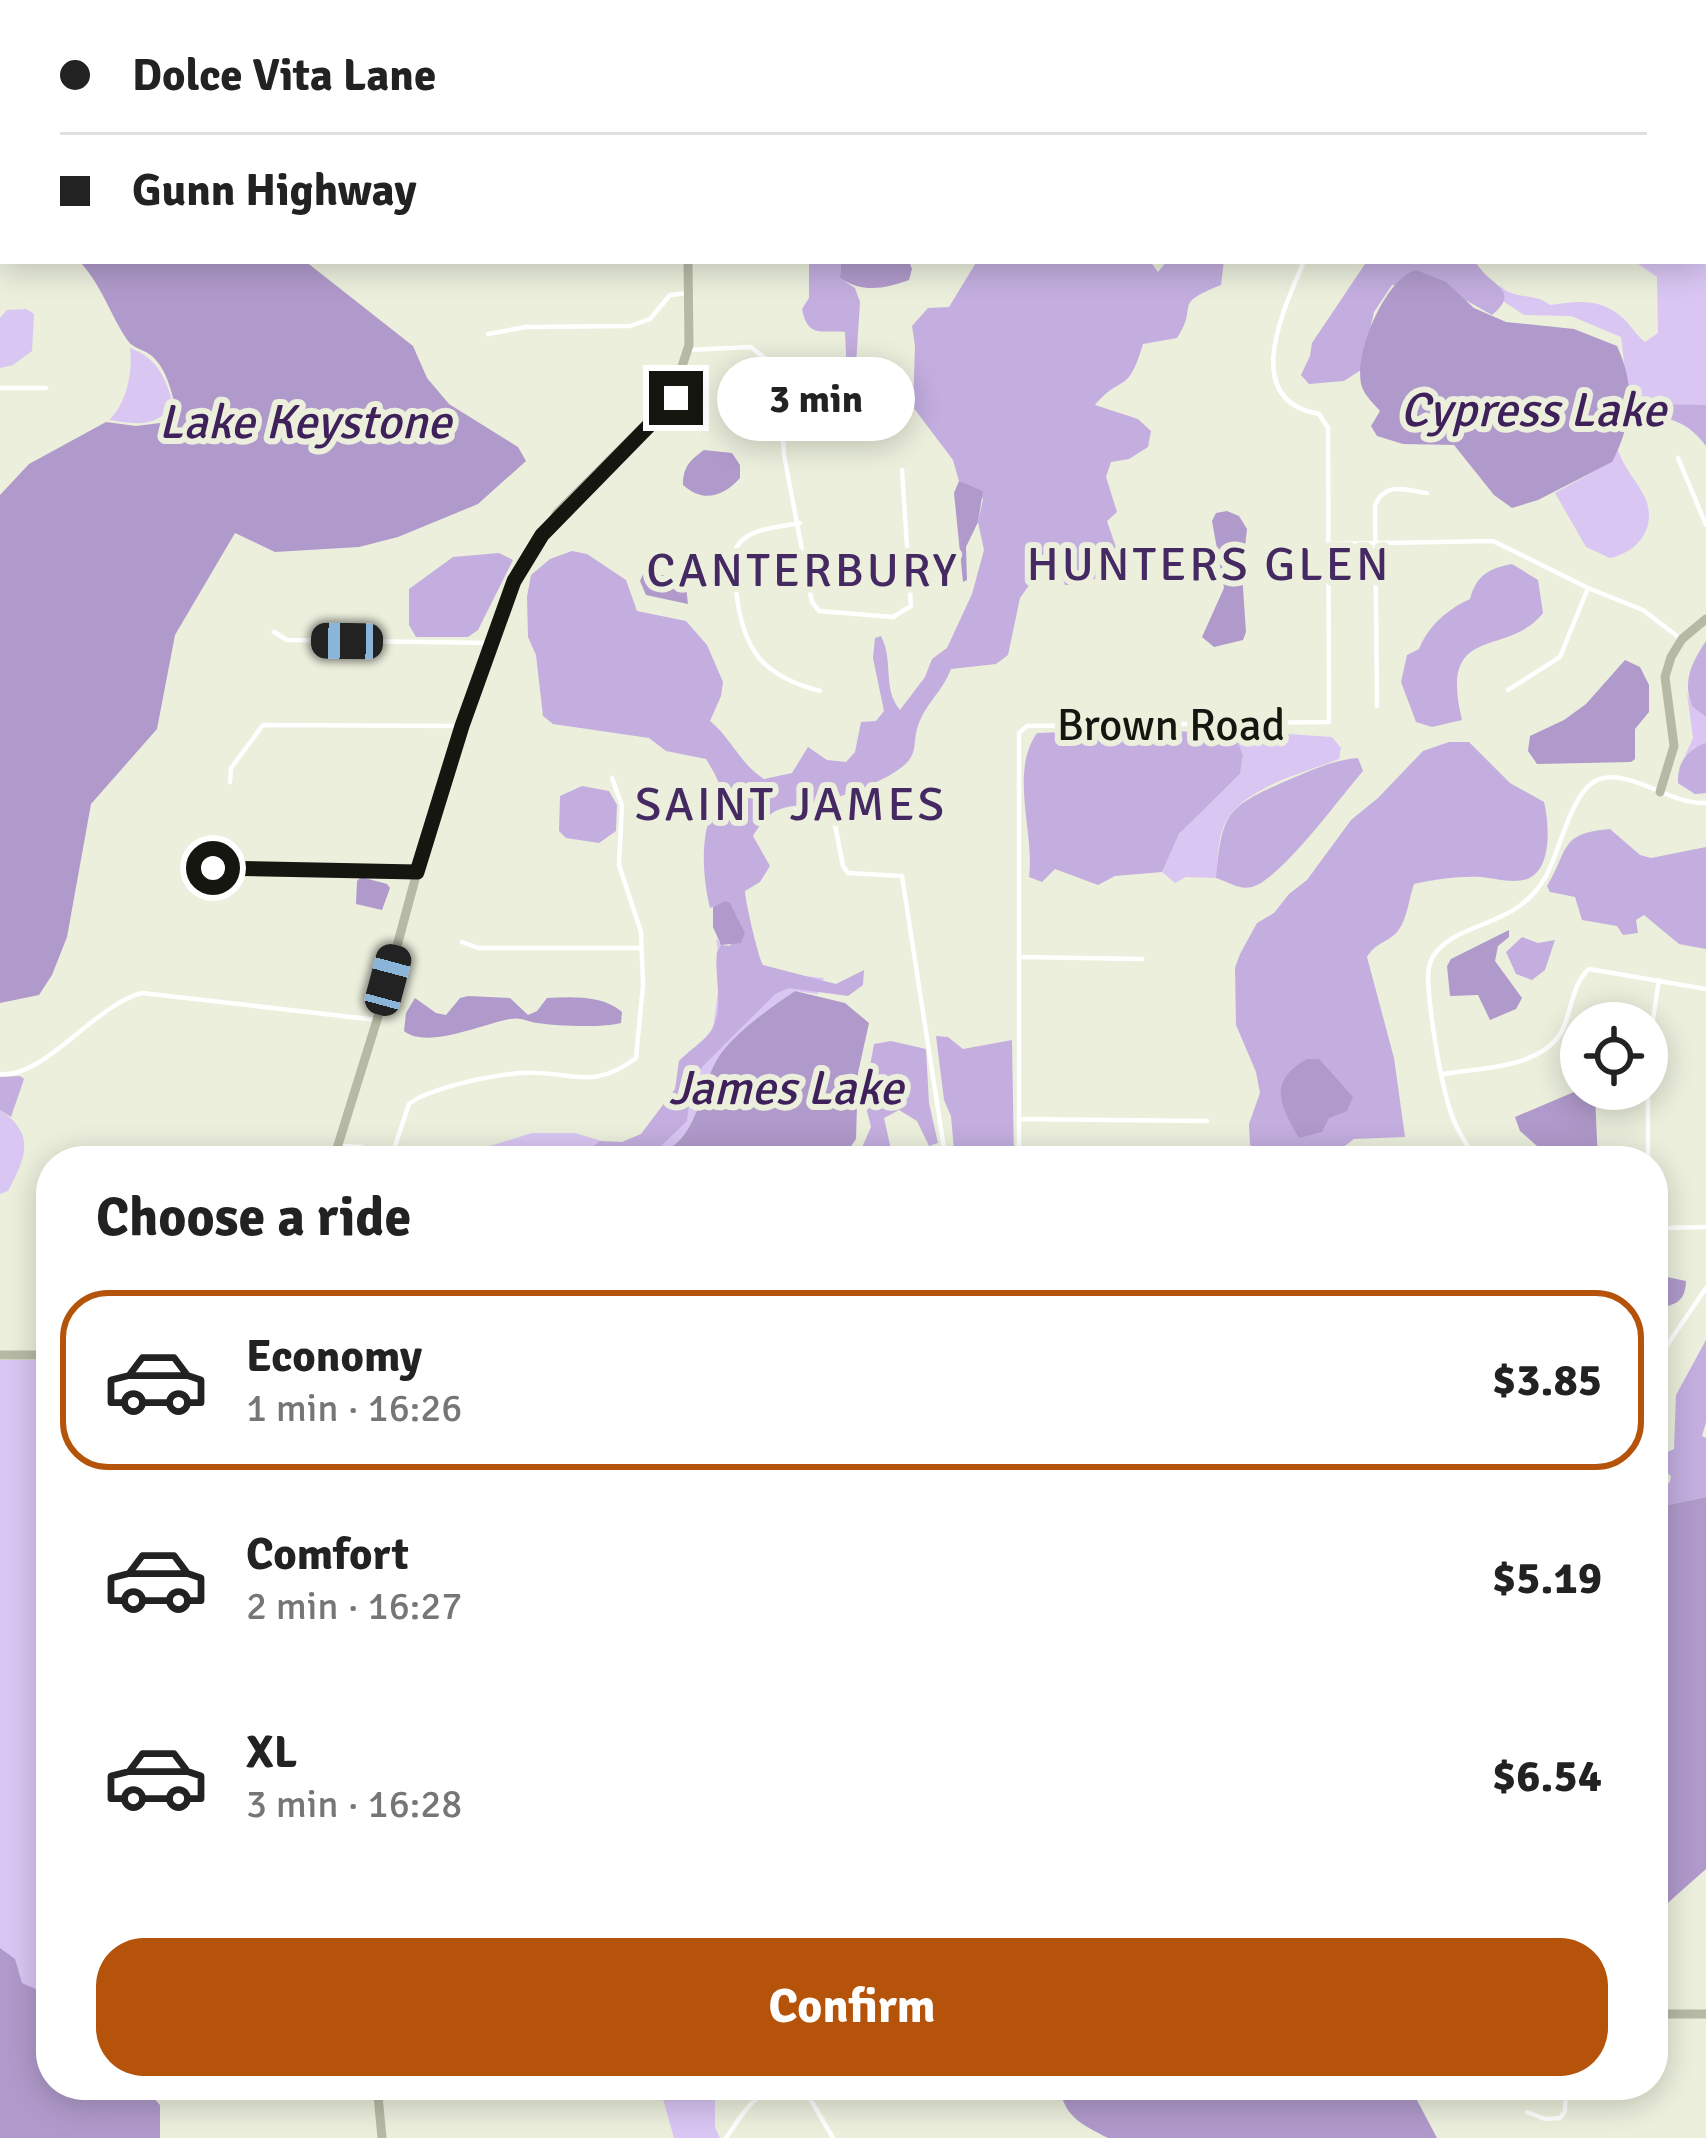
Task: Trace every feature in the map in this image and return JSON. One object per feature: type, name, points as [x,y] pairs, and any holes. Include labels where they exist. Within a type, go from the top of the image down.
[{"type":"main road","points":[[691,350],[692,264]]},
{"type":"main road","points":[[338,1146],[462,726],[509,592],[542,535],[665,412],[683,386],[691,350],[692,264]]},
{"type":"main road","points":[[1660,792],[1674,746],[1665,677],[1682,640],[1706,620]]},
{"type":"main road","points":[[0,1355],[36,1355]]},
{"type":"main road","points":[[1668,2014],[1706,2014]]},
{"type":"main road","points":[[378,2100],[382,2138]]},
{"type":"street","name":"Brown Road","points":[[1019,1146],[1018,733],[1027,726],[1329,722],[1328,428],[1319,414],[1296,410],[1285,402],[1276,383],[1274,361],[1282,315],[1303,264]]},
{"type":"street","points":[[488,334],[526,327],[630,326],[650,319],[670,295],[689,293]]},
{"type":"street","points":[[691,350],[749,347],[772,364],[779,381],[784,455],[812,602],[819,610],[893,616],[911,606],[902,470]]},
{"type":"street","points":[[0,388],[46,388]]},
{"type":"street","points":[[1678,458],[1706,525]]},
{"type":"street","points":[[1377,706],[1375,505],[1380,494],[1392,488],[1426,494]]},
{"type":"street","points":[[800,524],[753,534],[739,542],[733,559],[740,625],[752,649],[780,677],[820,691]]},
{"type":"street","points":[[1328,544],[1493,542],[1643,610],[1682,640]]},
{"type":"street","points":[[1508,689],[1560,657],[1588,588]]},
{"type":"street","points":[[274,632],[287,640],[492,643]]},
{"type":"street","points":[[230,782],[231,768],[263,725],[462,726]]},
{"type":"street","points":[[1467,1146],[1450,1110],[1428,975],[1435,952],[1508,915],[1532,896],[1551,868],[1579,796],[1591,783],[1616,777],[1678,801],[1706,803]]},
{"type":"street","points":[[395,1146],[410,1104],[418,1098],[478,1078],[521,1073],[597,1080],[615,1074],[635,1058],[643,985],[639,917],[619,866],[622,806],[612,778]]},
{"type":"street","points":[[793,811],[823,805],[832,809],[848,873],[902,876],[944,1146]]},
{"type":"street","points":[[213,868],[417,872]]},
{"type":"street","points":[[462,942],[478,948],[639,948]]},
{"type":"street","points":[[1021,957],[1142,958]]},
{"type":"street","points":[[1444,1074],[1503,1064],[1550,1048],[1562,1034],[1580,979],[1588,969],[1706,989]]},
{"type":"street","points":[[1648,1146],[1648,1052],[1659,980]]},
{"type":"street","points":[[0,1074],[25,1071],[117,1003],[142,993],[377,1020]]},
{"type":"street","points":[[1019,1119],[1207,1120]]},
{"type":"street","points":[[1668,1228],[1706,1227]]},
{"type":"street","points":[[1668,1344],[1706,1288]]},
{"type":"street","points":[[726,2138],[755,2100]]},
{"type":"street","points":[[811,2100],[833,2138]]},
{"type":"street","points":[[1527,2113],[1545,2120],[1560,2118],[1565,2100]]},
{"type":"shaded area","points":[[809,264],[841,264],[840,278],[855,288],[860,302],[856,365],[864,402],[853,432],[842,430],[844,402],[852,388],[845,332],[824,332],[808,325],[802,309],[809,298]]},
{"type":"shaded area","points":[[975,264],[1152,264],[1158,272],[1165,264],[1224,264],[1221,285],[1191,302],[1177,338],[1143,344],[1128,378],[1095,405],[1138,419],[1151,431],[1148,447],[1129,459],[1111,462],[1106,477],[1117,512],[1107,521],[1120,559],[1096,578],[1065,585],[1059,566],[1044,564],[1020,598],[1008,655],[996,664],[951,669],[921,718],[907,762],[864,787],[776,811],[753,836],[770,866],[760,882],[745,891],[763,965],[836,984],[864,970],[863,985],[848,996],[789,988],[775,994],[703,1066],[691,1086],[687,1121],[662,1145],[594,1146],[641,1134],[675,1089],[679,1061],[716,1019],[717,952],[721,945],[730,946],[738,918],[725,902],[710,908],[708,900],[705,839],[721,795],[706,759],[666,751],[649,738],[553,724],[543,716],[536,655],[528,637],[531,575],[550,559],[572,551],[587,554],[626,580],[637,611],[686,621],[707,645],[723,682],[710,721],[764,779],[792,773],[808,747],[827,760],[846,762],[855,752],[861,722],[876,721],[884,711],[873,658],[875,638],[881,636],[885,645],[891,693],[900,710],[925,677],[932,659],[947,648],[972,594],[984,550],[978,522],[983,499],[959,481],[953,460],[913,407],[912,326],[928,308],[949,307]]},
{"type":"shaded area","points":[[1365,264],[1476,264],[1504,298],[1492,315],[1460,297],[1392,285],[1374,312],[1361,370],[1344,381],[1309,384],[1301,375],[1312,343]]},
{"type":"shaded area","points":[[1638,264],[1706,264],[1706,435],[1680,415],[1630,412],[1621,337],[1571,316],[1524,315],[1503,301],[1499,285],[1550,305],[1580,302],[1607,307],[1645,342],[1658,333],[1657,277]]},
{"type":"shaded area","points":[[26,309],[34,314],[32,351],[0,368],[0,318],[7,310]]},
{"type":"shaded area","points":[[130,348],[160,371],[174,406],[151,421],[109,420],[127,387]]},
{"type":"shaded area","points":[[1645,404],[1706,405],[1706,446],[1690,429]]},
{"type":"shaded area","points":[[1618,450],[1649,514],[1638,542],[1610,558],[1586,547],[1555,493],[1611,462]]},
{"type":"shaded area","points":[[499,553],[513,560],[478,630],[468,637],[416,637],[409,625],[409,589],[453,557]]},
{"type":"shaded area","points":[[1512,564],[1538,580],[1543,613],[1528,627],[1468,655],[1459,668],[1457,689],[1462,720],[1432,727],[1416,722],[1401,682],[1407,655],[1419,649],[1440,619],[1470,599],[1485,574]]},
{"type":"shaded area","points":[[1706,641],[1706,717],[1692,706],[1688,680]]},
{"type":"shaded area","points":[[1706,645],[1706,793],[1695,794],[1678,783],[1696,746],[1685,756],[1693,738],[1687,693],[1692,706]]},
{"type":"shaded area","points":[[1148,729],[1235,735],[1243,755],[1240,774],[1179,834],[1162,872],[1115,876],[1098,885],[1055,869],[1042,882],[1029,877],[1025,766],[1037,733]]},
{"type":"shaded area","points":[[1235,735],[1332,737],[1341,748],[1339,759],[1245,800],[1222,830],[1216,878],[1186,877],[1175,883],[1162,872],[1179,834],[1240,774],[1243,755]]},
{"type":"shaded area","points":[[1449,742],[1469,742],[1510,783],[1544,802],[1548,833],[1541,866],[1522,880],[1464,877],[1414,884],[1400,927],[1367,957],[1394,1058],[1405,1137],[1354,1139],[1345,1146],[1252,1146],[1249,1124],[1260,1093],[1236,1025],[1235,968],[1240,954],[1257,923],[1307,880],[1351,820],[1423,751]]},
{"type":"shaded area","points":[[1706,743],[1706,793],[1695,794],[1678,783],[1679,769],[1689,753]]},
{"type":"shaded area","points":[[1358,758],[1363,771],[1279,869],[1252,887],[1216,878],[1225,826],[1239,806],[1312,770]]},
{"type":"shaded area","points":[[582,786],[609,791],[617,805],[616,831],[599,843],[566,838],[559,831],[560,796]]},
{"type":"shaded area","points":[[1610,829],[1640,855],[1651,858],[1706,847],[1706,949],[1679,944],[1644,915],[1636,920],[1638,933],[1623,935],[1617,926],[1582,920],[1575,897],[1550,892],[1547,886],[1567,846],[1581,835]]},
{"type":"shaded area","points":[[1522,937],[1538,943],[1555,940],[1545,970],[1532,980],[1516,974],[1506,952]]},
{"type":"shaded area","points":[[716,939],[753,971],[824,978],[818,994],[795,991],[730,1043],[714,1065],[691,1124],[673,1146],[623,1146],[666,1119],[713,1029],[721,970]]},
{"type":"shaded area","points":[[936,1036],[948,1037],[963,1049],[1012,1040],[1014,1146],[954,1146]]},
{"type":"shaded area","points":[[891,1041],[926,1049],[929,1103],[938,1143],[929,1146],[917,1121],[899,1110],[884,1118],[890,1146],[863,1146],[871,1127],[864,1099],[874,1044]]},
{"type":"shaded area","points":[[0,1077],[24,1079],[11,1117],[0,1110]]},
{"type":"shaded area","points":[[0,1110],[19,1128],[24,1147],[8,1191],[0,1194]]},
{"type":"shaded area","points":[[532,1133],[575,1133],[618,1146],[490,1146]]},
{"type":"shaded area","points":[[1706,1340],[1702,1436],[1706,1438],[1706,1497],[1668,1505],[1668,1452],[1674,1449],[1676,1395]]},
{"type":"shaded area","points":[[0,1360],[36,1360],[37,2100],[0,2138]]},
{"type":"shaded area","points":[[663,2100],[715,2100],[720,2138],[674,2138]]},
{"type":"water","name":"Lake Keystone","points":[[81,264],[309,264],[413,346],[427,378],[449,404],[518,447],[526,461],[478,504],[398,537],[359,547],[275,552],[235,533],[175,635],[157,729],[91,804],[67,937],[52,975],[39,995],[0,1003],[0,495],[29,464],[106,422],[160,423],[176,407],[161,367],[128,341]]},
{"type":"water","points":[[841,264],[910,264],[912,269],[909,280],[882,287],[865,288],[840,278]]},
{"type":"water","name":"Cypress Lake","points":[[1416,270],[1446,282],[1474,308],[1506,322],[1574,329],[1617,346],[1627,376],[1629,405],[1612,462],[1512,508],[1494,495],[1454,445],[1403,444],[1377,436],[1371,426],[1380,411],[1367,397],[1360,374],[1366,340],[1382,303],[1404,276]]},
{"type":"water","points":[[704,450],[732,453],[740,465],[740,478],[727,490],[705,496],[683,485],[688,464]]},
{"type":"water","points":[[959,481],[983,491],[978,522],[966,547],[967,580],[963,582],[954,493]]},
{"type":"water","points":[[1216,513],[1239,516],[1247,529],[1242,573],[1246,632],[1243,640],[1214,647],[1202,637],[1224,588],[1212,521]]},
{"type":"water","points":[[643,574],[685,577],[688,604],[646,595],[640,581]]},
{"type":"water","points":[[1625,660],[1640,667],[1649,685],[1649,712],[1635,729],[1635,759],[1537,764],[1528,751],[1530,736],[1586,704]]},
{"type":"water","points":[[361,877],[390,888],[382,910],[356,904]]},
{"type":"water","points":[[725,901],[745,933],[741,943],[721,945],[713,927],[713,907]]},
{"type":"water","points":[[1509,930],[1495,961],[1522,998],[1516,1009],[1490,1020],[1478,995],[1450,996],[1447,966],[1451,959]]},
{"type":"water","name":"James Lake","points":[[795,991],[845,1003],[869,1023],[858,1073],[856,1139],[851,1146],[673,1146],[691,1124],[722,1052]]},
{"type":"water","points":[[415,998],[446,1015],[460,998],[510,998],[528,1015],[547,998],[596,1000],[622,1012],[621,1023],[568,1026],[514,1019],[441,1037],[404,1031],[406,1013]]},
{"type":"water","points":[[1307,1059],[1319,1059],[1353,1097],[1347,1111],[1329,1118],[1322,1132],[1299,1138],[1281,1094],[1286,1076]]},
{"type":"water","points":[[1560,1098],[1560,1110],[1596,1110],[1597,1146],[1537,1146],[1520,1131],[1515,1117]]},
{"type":"water","points":[[1668,1277],[1686,1281],[1680,1300],[1668,1306]]},
{"type":"water","points":[[1706,1497],[1706,1869],[1668,1903],[1668,1505]]},
{"type":"water","points":[[0,1948],[15,1959],[22,1983],[36,1989],[36,2100],[156,2100],[160,2105],[160,2138],[0,2138]]},
{"type":"water","points":[[1063,2100],[1417,2100],[1437,2138],[1108,2138],[1070,2112]]},
{"type":"district","name":"HUNTERS GLEN","points":[[1209,564]]},
{"type":"district","name":"CANTERBURY","points":[[803,570]]},
{"type":"district","name":"SAINT JAMES","points":[[791,804]]},
{"type":"route","points":[[213,868],[417,872],[514,581],[542,535],[676,398]]}]
